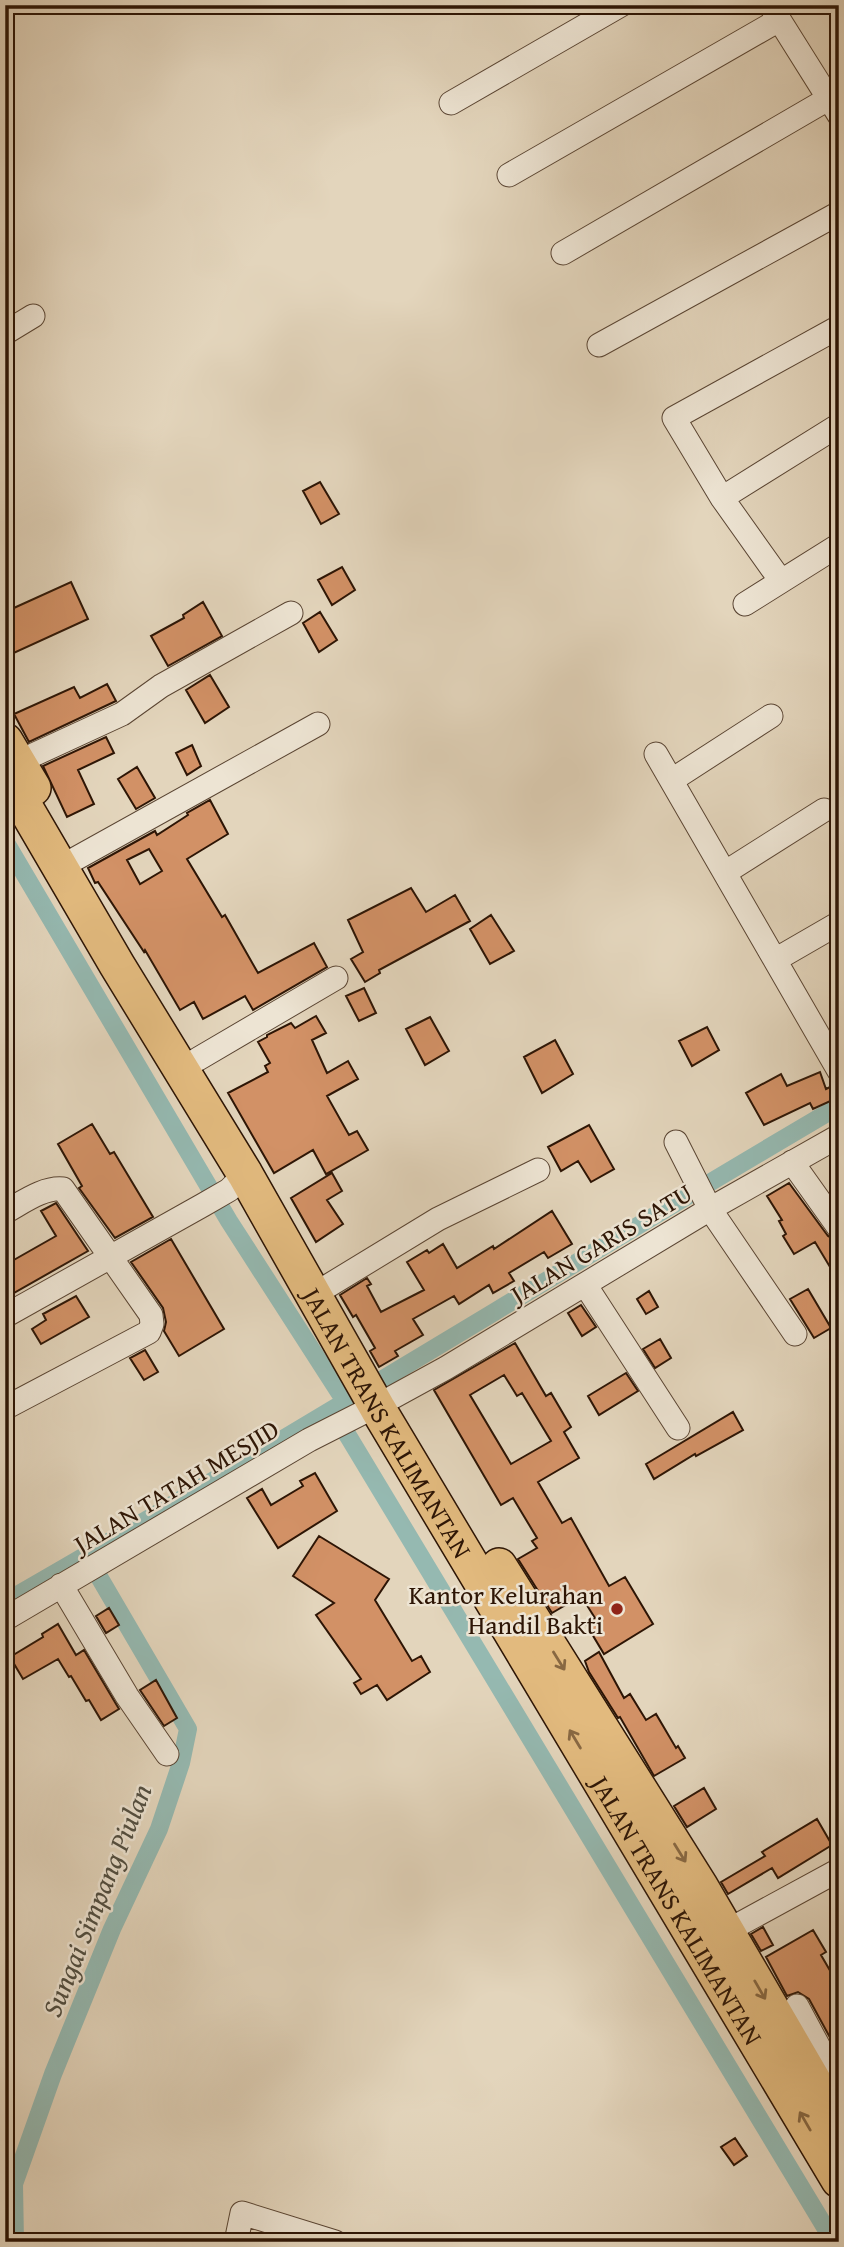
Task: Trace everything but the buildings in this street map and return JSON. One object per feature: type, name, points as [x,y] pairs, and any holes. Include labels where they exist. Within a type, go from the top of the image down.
[{"type":"highway","name":"JALAN TRANS KALIMANTAN","points":[[9,759],[75,859],[237,1182],[358,1355]]},
{"type":"highway","name":"JALAN TRANS KALIMANTAN","points":[[9,759],[125,960],[198,1059],[328,1286],[378,1406],[714,1938],[819,2091],[839,2125]]},
{"type":"highway","name":"JALAN TRANS KALIMANTAN","points":[[714,1938],[839,2180]]},
{"type":"street","points":[[451,103],[621,5]]},
{"type":"street","points":[[509,175],[774,13],[834,107],[564,253]]},
{"type":"street","points":[[599,345],[839,213]]},
{"type":"street","points":[[5,333],[33,316]]},
{"type":"street","points":[[781,581],[722,498],[674,418],[838,328]]},
{"type":"street","points":[[722,498],[839,425]]},
{"type":"street","points":[[745,604],[839,545]]},
{"type":"street","points":[[9,759],[122,714],[161,686],[291,613]]},
{"type":"street","points":[[672,780],[771,716]]},
{"type":"street","points":[[75,859],[318,724]]},
{"type":"street","points":[[656,754],[839,1071]]},
{"type":"street","points":[[726,872],[824,810]]},
{"type":"street","points":[[775,960],[839,923]]},
{"type":"street","points":[[198,1059],[336,978]]},
{"type":"street","name":"JALAN GARIS SATU","points":[[378,1406],[586,1286],[703,1195],[792,1163],[839,1136]]},
{"type":"street","points":[[676,1142],[703,1195],[795,1334]]},
{"type":"street","points":[[792,1163],[839,1228]]},
{"type":"street","points":[[328,1286],[438,1219],[538,1170]]},
{"type":"street","points":[[5,1316],[113,1257],[237,1182]]},
{"type":"street","points":[[5,1212],[43,1192],[63,1189],[113,1257],[151,1315],[152,1324],[149,1332],[5,1408]]},
{"type":"street","points":[[586,1286],[678,1428]]},
{"type":"street","name":"JALAN TATAH MESJID","points":[[5,1619],[318,1436],[378,1406]]},
{"type":"street","points":[[80,1575],[127,1696],[167,1754]]},
{"type":"street","points":[[714,1938],[839,1870]]},
{"type":"street","points":[[797,2006],[827,2062],[819,2091]]},
{"type":"street","points":[[236,2242],[242,2213],[335,2242]]},
{"type":"waterway","points":[[5,841],[229,1221],[346,1403]]},
{"type":"waterway","points":[[5,1602],[215,1480],[839,1106]]},
{"type":"waterway","points":[[333,1411],[834,2242]]},
{"type":"waterway","name":"Sungai Simpang Piulan","points":[[15,2242],[14,2184],[53,2074],[112,1929],[159,1829],[181,1763],[188,1729],[88,1558]]},
{"type":"place","name":"Kantor Kelurahan Handil Bakti","points":[[617,1609]]}]
